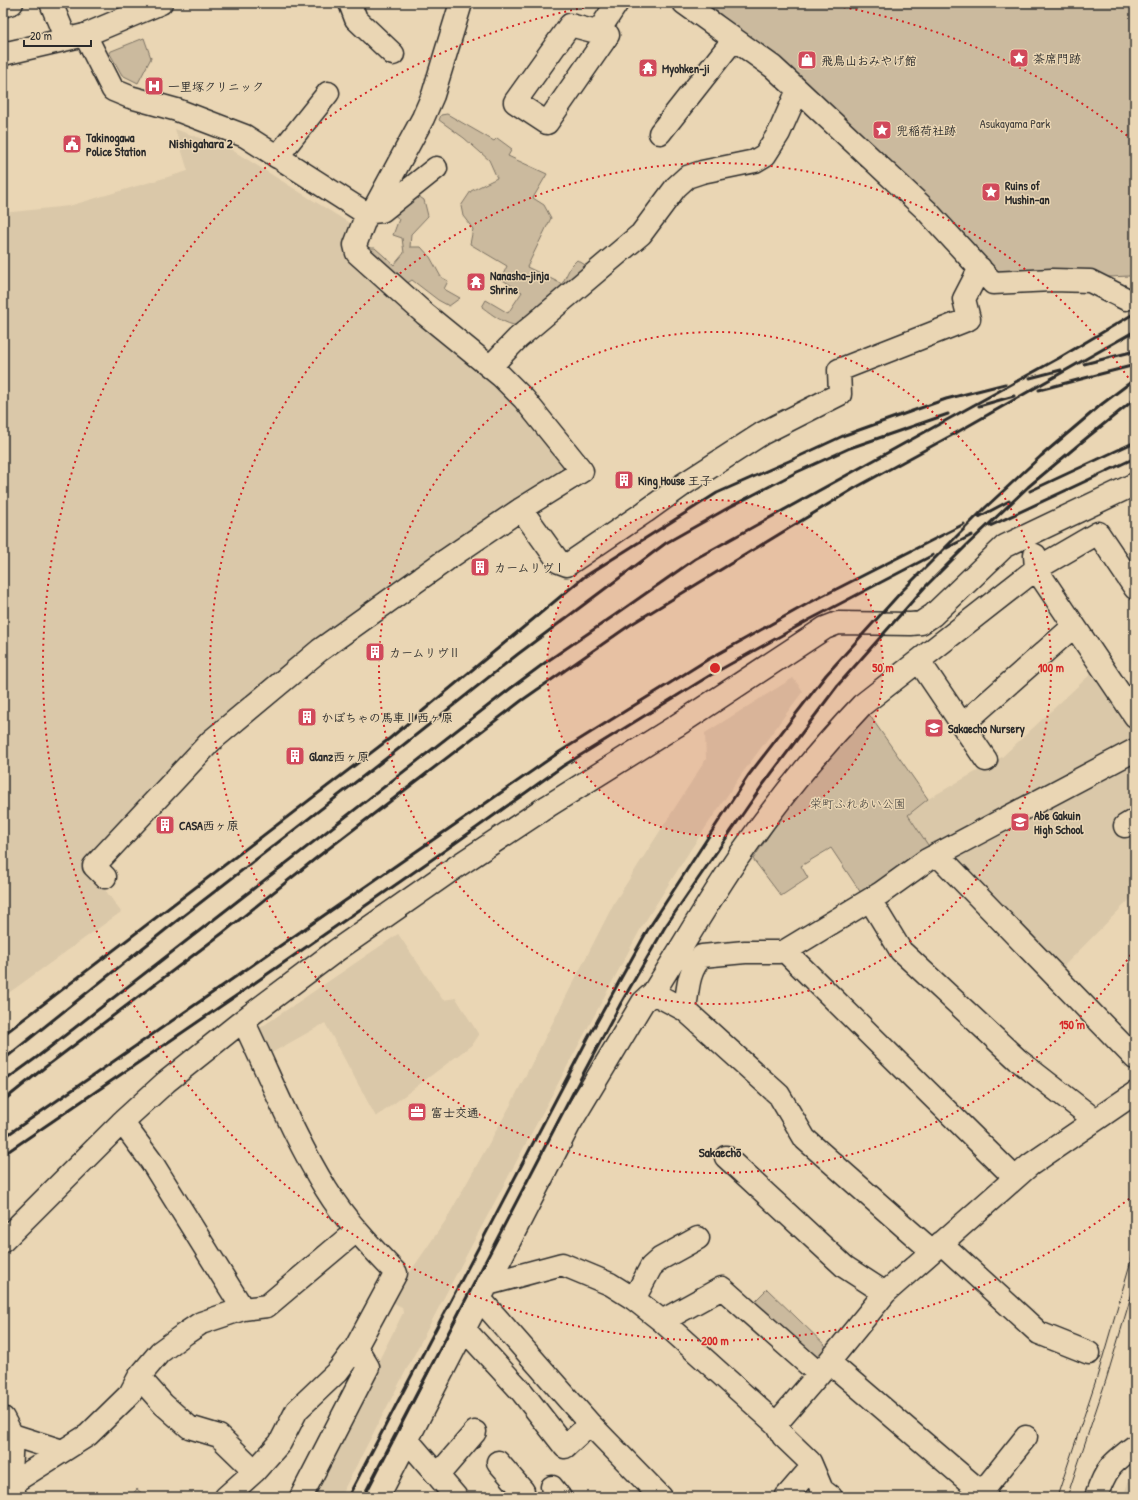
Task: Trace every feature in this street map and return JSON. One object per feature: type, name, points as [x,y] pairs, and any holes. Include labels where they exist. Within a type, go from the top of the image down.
[{"type":"street","points":[[3,6],[12,3]]},
{"type":"street","points":[[51,3],[113,90],[130,97],[177,110],[245,136],[368,213],[382,211],[436,168]]},
{"type":"street","points":[[3,54],[76,37],[161,3]]},
{"type":"street","points":[[350,3],[356,19],[393,54]]},
{"type":"street","points":[[105,877],[94,866],[212,741],[320,650],[446,560],[521,509],[582,471],[524,399],[501,376],[425,314],[357,253],[354,245],[368,213],[375,207],[423,118],[433,95],[461,3]]},
{"type":"street","points":[[598,32],[617,3]]},
{"type":"street","points":[[684,3],[773,67],[926,210],[993,283],[1052,280],[1090,281],[1126,299]]},
{"type":"street","points":[[570,25],[598,32],[608,35],[547,123],[515,102],[570,25]]},
{"type":"street","points":[[660,132],[734,39]]},
{"type":"street","points":[[490,367],[518,338],[641,234],[676,187],[687,177],[702,172],[755,161],[765,155],[779,133],[798,90]]},
{"type":"street","points":[[277,157],[328,93]]},
{"type":"street","points":[[521,509],[559,562],[567,565],[684,484],[763,433],[840,394],[838,370],[969,319],[964,299],[980,268]]},
{"type":"street","points":[[3,1241],[121,1123],[166,1082],[241,1022],[337,950],[456,867],[548,806],[676,726],[825,628],[838,623],[921,623],[933,615],[1006,546],[1135,484]]},
{"type":"street","points":[[378,1497],[570,1125],[643,1002],[653,993],[739,856],[784,796],[841,727],[862,705],[1036,569],[1098,533],[1135,588]]},
{"type":"street","points":[[1028,536],[1034,549],[1036,569],[1135,716]]},
{"type":"street","points":[[962,725],[1074,626]]},
{"type":"street","points":[[918,661],[986,760]]},
{"type":"street","points":[[685,1010],[694,964],[702,956],[745,952],[785,951],[870,900],[937,854],[1135,750]]},
{"type":"street","points":[[937,854],[1135,1058]]},
{"type":"street","points":[[870,900],[901,951],[1018,1060],[1095,1120]]},
{"type":"street","points":[[785,951],[1015,1178]]},
{"type":"street","points":[[653,993],[685,1010],[780,1096],[805,1139],[1039,1333],[1089,1353]]},
{"type":"street","points":[[226,1497],[255,1471],[280,1442],[297,1410],[338,1371],[356,1348],[396,1273],[356,1232],[326,1189],[296,1136],[248,1031],[241,1022]]},
{"type":"street","points":[[776,1424],[885,1293],[1030,1165],[1135,1093]]},
{"type":"street","points":[[121,1123],[151,1161],[243,1309]]},
{"type":"street","points":[[726,1157],[845,1267],[885,1293]]},
{"type":"street","points":[[11,1491],[62,1451],[88,1435],[130,1394],[139,1377],[160,1352],[200,1323],[243,1309],[267,1306],[356,1232]]},
{"type":"street","points":[[634,1299],[651,1267],[660,1259],[698,1238]]},
{"type":"street","points":[[484,1291],[562,1264],[610,1284],[634,1299],[662,1321],[776,1424],[783,1436],[810,1462],[822,1490],[831,1497]]},
{"type":"street","points":[[662,1321],[722,1288],[984,1494],[1026,1437]]},
{"type":"street","points":[[484,1291],[590,1424],[661,1497]]},
{"type":"street","points":[[464,1329],[522,1392],[565,1447],[590,1424]]},
{"type":"street","points":[[301,1497],[368,1367],[356,1348]]},
{"type":"street","points":[[139,1377],[163,1404],[189,1427],[218,1436],[255,1471]]},
{"type":"street","points":[[11,1491],[7,1427],[62,1451]]},
{"type":"street","points":[[438,1475],[475,1432]]},
{"type":"street","points":[[408,1441],[456,1497]]},
{"type":"street","points":[[1096,1497],[1108,1469],[1114,1462],[1135,1446]]},
{"type":"street","points":[[498,1462],[522,1491],[522,1497]]},
{"type":"street","points":[[786,1497],[812,1467]]},
{"type":"shaded area","points":[[175,129],[232,150],[351,224],[351,228],[345,241],[348,256],[517,398],[572,465],[305,655],[96,877],[121,912],[3,997],[3,213],[69,206],[188,171]]},
{"type":"shaded area","name":"Abe Gakuin High School","points":[[1095,670],[1135,728],[1135,816],[1118,828],[1135,845],[1135,894],[1061,969],[930,848],[908,815],[928,799],[1002,757]]},
{"type":"shaded area","points":[[793,678],[803,691],[741,775],[691,849],[641,928],[451,1284],[340,1497],[309,1497],[403,1313],[402,1307],[390,1301],[446,1220],[510,1106],[614,903],[706,759],[705,733]]},
{"type":"shaded area","name":"富士交通","points":[[398,934],[443,1000],[456,998],[479,1035],[473,1044],[376,1117],[325,1023],[268,1055],[258,1036],[260,1028]]},
{"type":"shaded area","points":[[1135,1478],[1135,1497],[1123,1497],[1128,1483]]},
{"type":"green space","name":"Asukayama Park","points":[[707,3],[1135,3],[1135,273],[1129,276],[998,283],[830,105]]},
{"type":"green space","points":[[144,38],[151,58],[138,83],[122,75],[109,52]]},
{"type":"green space","points":[[447,114],[494,141],[497,138],[512,149],[508,156],[547,174],[533,198],[544,205],[551,218],[527,267],[562,284],[571,266],[577,260],[587,266],[519,326],[504,321],[482,307],[486,300],[508,313],[522,292],[501,279],[507,266],[470,244],[473,229],[463,216],[461,206],[471,191],[497,178],[489,160],[464,138],[439,120],[441,115]]},
{"type":"green space","points":[[408,189],[424,200],[428,216],[411,234],[410,247],[421,247],[430,257],[441,277],[448,281],[444,289],[460,298],[449,306],[438,300],[412,280],[403,286],[361,248],[375,248],[394,265],[404,253],[402,238],[393,235],[399,219],[390,211]]},
{"type":"green space","name":"栄町ふれあい公園","points":[[868,713],[928,799],[908,815],[930,848],[861,893],[831,848],[801,866],[808,878],[781,896],[753,859],[790,804],[834,749]]},
{"type":"green space","points":[[767,1289],[830,1350],[820,1362],[754,1302]]},
{"type":"green space","points":[[137,1489],[146,1497],[130,1497]]},
{"type":"tram line","points":[[1057,1497],[1097,1377],[1135,1247]]},
{"type":"tram line","points":[[1067,1497],[1106,1380],[1135,1283]]},
{"type":"railway","points":[[3,1082],[36,1058],[511,688],[695,559],[1059,358],[1135,313]]},
{"type":"railway","points":[[3,1101],[44,1068],[224,932],[315,859],[521,701],[630,625],[855,488],[954,434],[1135,331]]},
{"type":"railway","points":[[1084,364],[1135,351]]},
{"type":"railway","points":[[1039,390],[1135,365]]},
{"type":"railway","points":[[1030,378],[1061,370]]},
{"type":"railway","points":[[348,1497],[588,1038],[647,931],[748,776],[826,675],[902,591],[986,507],[1041,456],[1102,404],[1135,379]]},
{"type":"railway","points":[[3,1035],[389,739],[584,577],[717,493],[845,435],[946,399],[1005,384]]},
{"type":"railway","points":[[979,406],[1014,396]]},
{"type":"railway","points":[[363,1497],[621,1003],[665,927],[762,786],[838,685],[925,587],[1028,487],[1135,399]]},
{"type":"railway","points":[[3,1060],[169,927],[518,654],[666,543],[795,473],[850,448],[948,414]]},
{"type":"railway","points":[[1030,491],[1135,442]]},
{"type":"railway","points":[[990,526],[1135,458]]},
{"type":"railway","points":[[979,517],[1009,501]]},
{"type":"railway","points":[[3,1138],[561,751],[707,660],[809,603],[964,524]]},
{"type":"railway","points":[[947,548],[972,535]]},
{"type":"railway","points":[[3,1155],[246,989],[563,766],[709,676],[809,620],[933,555]]},
{"type":"place","name":"茶席門跡","points":[[1019,58]]},
{"type":"place","name":"飛鳥山おみやげ館","points":[[807,60]]},
{"type":"place","name":"Myohken-ji","points":[[648,68]]},
{"type":"place","name":"一里塚クリニック","points":[[154,86]]},
{"type":"place","name":"兜稲荷社跡","points":[[882,130]]},
{"type":"place","name":"Takinogawa Police Station","points":[[72,144]]},
{"type":"place","name":"Ruins of Mushin-an","points":[[991,192]]},
{"type":"place","name":"Nanasha-jinja Shrine","points":[[476,282]]},
{"type":"place","name":"King House 王子","points":[[624,480]]},
{"type":"place","name":"カームリヴⅠ","points":[[480,567]]},
{"type":"place","name":"カームリヴⅡ","points":[[375,652]]},
{"type":"place","name":"かぼちゃの馬車Ⅱ西ヶ原","points":[[307,717]]},
{"type":"place","name":"Sakaecho Nursery","points":[[934,728]]},
{"type":"place","name":"Glanz西ヶ原","points":[[295,756]]},
{"type":"place","name":"Abe Gakuin High School","points":[[1020,822]]},
{"type":"place","name":"CASA西ヶ原","points":[[165,825]]},
{"type":"place","name":"富士交通","points":[[417,1112]]},
{"type":"district","name":"Nishigahara 2","points":[[201,143]]},
{"type":"district","name":"Sakaechō","points":[[720,1152]]}]
